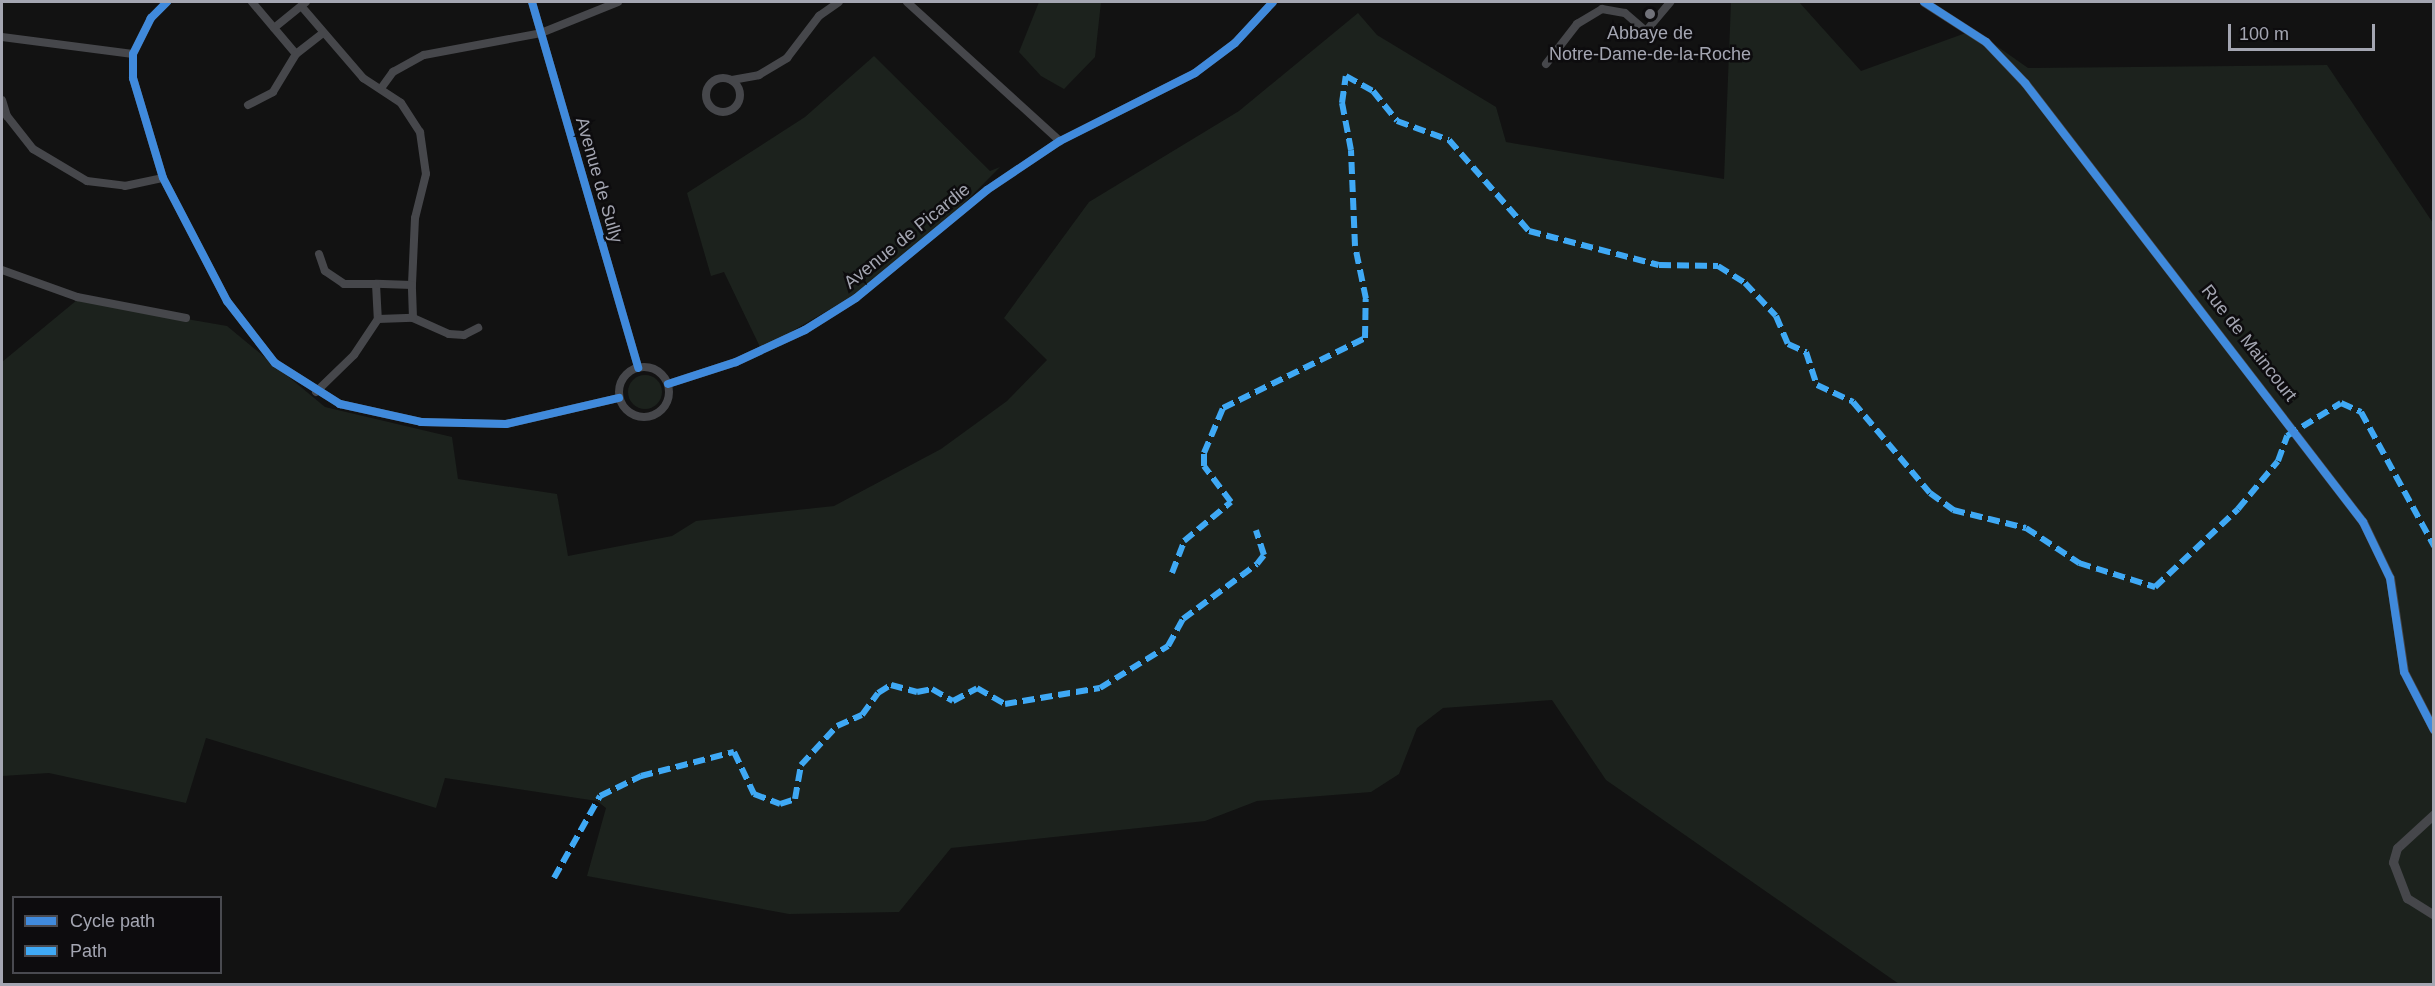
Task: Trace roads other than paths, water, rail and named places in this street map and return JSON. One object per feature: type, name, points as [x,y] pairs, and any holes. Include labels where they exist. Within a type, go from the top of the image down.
[{"type":"street","points":[[252,2],[296,54]]},
{"type":"street","name":"Avenue de Sully","points":[[532,2],[638,368]]},
{"type":"street","points":[[382,87],[393,72],[424,55],[541,33],[618,2]]},
{"type":"street","points":[[732,80],[739,100],[733,108],[717,110],[706,98],[708,87],[721,78],[732,80],[759,75],[787,58],[819,16],[839,2]]},
{"type":"street","points":[[907,2],[1060,141]]},
{"type":"street","name":"Avenue de Picardie","points":[[668,384],[736,362],[815,324],[900,265],[987,190],[1060,141],[1195,74],[1235,43],[1274,2]]},
{"type":"street","points":[[1546,64],[1577,24],[1602,9],[1625,13],[1646,31],[1670,2]]},
{"type":"street","name":"Rue de Maincourt","points":[[1924,2],[1957,21],[1986,42],[2025,82],[2363,522],[2390,578],[2404,672],[2433,730]]},
{"type":"street","points":[[163,3],[133,54],[133,78],[164,178],[244,329],[275,363],[316,392],[383,417],[471,426],[523,420],[619,398]]},
{"type":"street","points":[[274,28],[304,4],[324,33],[363,78],[382,87],[420,132],[424,151],[412,285],[413,318]]},
{"type":"street","points":[[248,105],[273,92],[296,54],[324,33]]},
{"type":"street","points":[[2,37],[133,54]]},
{"type":"street","points":[[2,100],[7,117],[33,149],[87,181],[125,186],[164,178]]},
{"type":"street","points":[[319,254],[325,271],[344,284],[412,285]]},
{"type":"street","points":[[2,270],[77,297],[186,318]]},
{"type":"street","points":[[316,392],[354,356],[378,319],[376,284]]},
{"type":"street","points":[[378,319],[413,318],[449,334],[464,335],[478,328]]},
{"type":"street","points":[[638,368],[653,369],[668,384],[665,406],[653,416],[632,415],[619,398],[620,382],[638,368]]},
{"type":"street","points":[[2433,814],[2397,848],[2393,862],[2407,898],[2433,915]]},
{"type":"place","name":"Abbaye de Notre-Dame-de-la-Roche","points":[[1650,14]]}]
